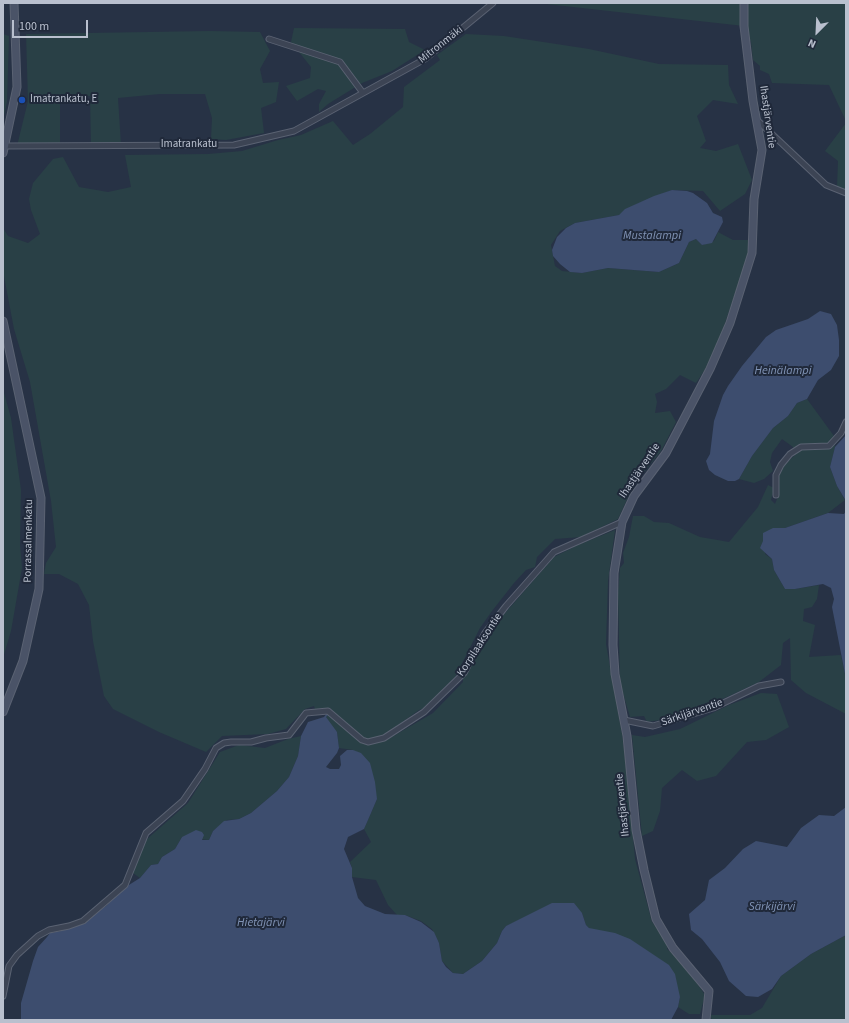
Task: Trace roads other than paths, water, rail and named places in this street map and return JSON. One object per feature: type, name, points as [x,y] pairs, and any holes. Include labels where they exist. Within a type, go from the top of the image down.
[{"type":"street","points":[[3,148],[17,87],[14,3]]},
{"type":"street","name":"Mitronmäki","points":[[363,93],[425,60],[493,3]]},
{"type":"street","name":"Ihastjärventie","points":[[706,1020],[709,991],[673,948],[656,919],[644,870],[636,830],[624,720],[616,674],[613,645],[614,573],[622,522],[634,496],[666,453],[710,369],[730,322],[752,253],[754,199],[762,150],[752,101],[744,26],[744,3]]},
{"type":"street","points":[[269,39],[340,62],[363,93]]},
{"type":"street","name":"Imatrankatu","points":[[3,148],[234,145],[294,131],[363,93]]},
{"type":"street","points":[[757,120],[826,185],[846,192]]},
{"type":"street","name":"Porrassalmenkatu","points":[[3,321],[41,498],[39,589],[23,661],[3,712]]},
{"type":"street","points":[[776,495],[776,475],[781,465],[790,454],[801,447],[829,446],[841,433],[846,422]]},
{"type":"street","name":"Korpilaaksontie","points":[[3,996],[9,966],[17,955],[38,936],[49,930],[69,926],[83,921],[125,885],[146,833],[183,801],[205,769],[216,748],[224,743],[251,742],[266,738],[289,735],[306,713],[328,711],[362,740],[368,742],[384,738],[424,712],[464,673],[485,633],[506,606],[554,552],[622,522]]},
{"type":"street","name":"Särkijärventie","points":[[624,720],[653,726],[713,708],[759,686],[781,682]]},
{"type":"water","name":"Mustalampi","points":[[672,190],[693,193],[707,203],[713,213],[722,217],[723,222],[712,243],[702,245],[696,239],[689,242],[679,263],[659,272],[608,268],[582,273],[570,272],[553,256],[552,250],[557,237],[566,228],[575,223],[619,215],[625,209]]},
{"type":"water","name":"Heinälampi","points":[[820,311],[831,314],[837,325],[839,356],[831,370],[818,380],[807,399],[797,403],[788,416],[773,428],[752,456],[739,479],[735,481],[728,481],[715,475],[709,470],[706,461],[710,454],[714,421],[723,395],[728,386],[766,337],[776,330],[808,319]]},
{"type":"water","points":[[846,435],[846,501],[837,486],[830,467],[835,447]]},
{"type":"water","points":[[846,511],[846,679],[832,607],[834,599],[831,588],[823,584],[795,589],[785,589],[774,570],[772,559],[760,548],[763,541],[763,533],[773,528],[785,528],[828,513],[844,514]]},
{"type":"water","name":"Hietajärvi","points":[[327,713],[332,715],[328,715],[326,717],[337,732],[339,748],[326,767],[330,769],[339,769],[341,765],[340,756],[347,750],[353,750],[361,753],[370,763],[375,782],[377,799],[364,829],[348,837],[344,849],[352,868],[352,877],[358,898],[365,906],[385,914],[405,915],[421,922],[434,932],[439,943],[442,961],[446,967],[453,973],[463,974],[482,961],[497,943],[506,926],[552,903],[574,903],[582,913],[586,925],[589,928],[615,933],[630,939],[669,965],[675,974],[680,997],[678,1007],[671,1020],[21,1020],[21,1003],[33,961],[38,947],[50,933],[61,931],[89,918],[106,906],[124,888],[140,878],[151,865],[158,864],[162,857],[175,849],[182,837],[196,830],[202,832],[204,835],[202,840],[209,840],[213,831],[224,821],[239,819],[251,813],[277,791],[289,777],[298,756],[301,736],[308,722],[324,717]]},
{"type":"water","name":"Särkijärvi","points":[[846,807],[846,935],[811,954],[781,976],[772,989],[758,997],[746,996],[729,981],[720,962],[702,939],[691,930],[689,914],[705,900],[709,880],[725,868],[743,849],[756,841],[787,847],[801,828],[819,815],[834,816]]},
{"type":"place","name":"Imatrankatu, E","points":[[22,100]]}]
